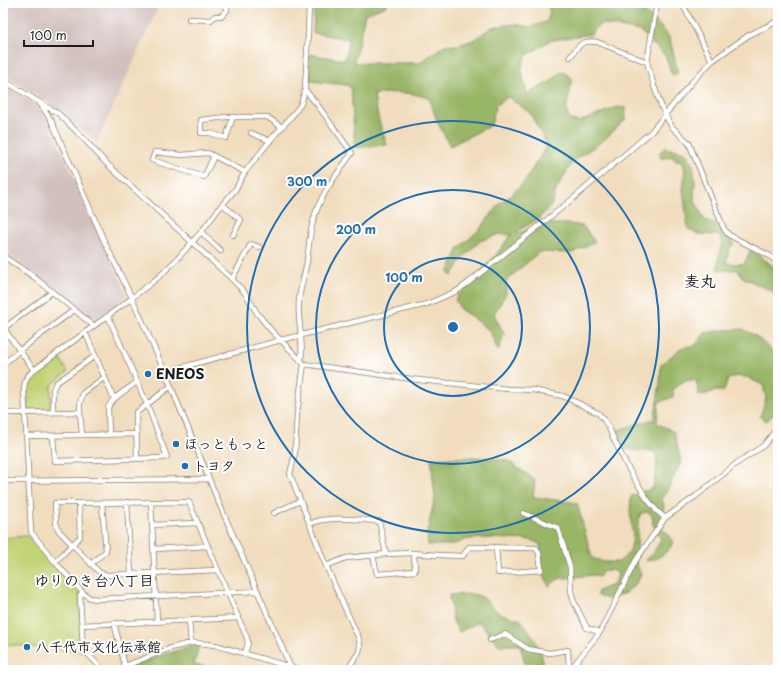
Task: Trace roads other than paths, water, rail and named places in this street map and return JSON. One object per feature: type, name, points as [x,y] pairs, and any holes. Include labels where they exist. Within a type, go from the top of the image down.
[{"type":"street","points":[[189,19],[211,20],[215,16],[222,16],[227,10],[227,3]]},
{"type":"street","points":[[258,591],[98,599],[90,598],[83,592],[55,562],[31,532],[24,389],[27,376],[34,370],[132,298],[160,276],[178,258],[235,190],[245,172],[301,104],[305,90],[309,3]]},
{"type":"street","points":[[658,3],[647,62],[662,108],[672,127],[689,143],[724,229],[729,235],[770,256],[778,263]]},
{"type":"street","points":[[682,3],[712,61]]},
{"type":"street","points":[[165,372],[281,340],[427,304],[457,291],[581,192],[651,132],[691,83],[712,61],[749,35],[778,21]]},
{"type":"street","points":[[570,57],[579,46],[584,42],[589,41],[597,42],[647,62]]},
{"type":"street","points":[[3,80],[59,114],[106,163],[232,279],[245,293],[265,324],[303,362],[419,380],[533,390],[563,396],[598,413],[603,418],[628,468],[647,499],[665,518]]},
{"type":"street","points":[[305,90],[352,153],[327,189],[319,204],[310,234],[307,262],[300,289],[299,301],[303,362],[297,413],[295,453],[290,474],[326,566],[359,639],[359,652],[347,670]]},
{"type":"street","points":[[39,102],[51,120],[105,243],[132,298],[165,372],[209,479],[290,666]]},
{"type":"street","points":[[232,117],[226,138],[210,133],[201,133],[201,120],[232,117],[267,117],[282,127]]},
{"type":"street","points":[[251,134],[270,140]]},
{"type":"street","points":[[214,156],[204,177],[152,160],[155,152],[181,155],[208,153],[214,156],[245,172]]},
{"type":"street","points":[[223,205],[241,220],[233,235]]},
{"type":"street","points":[[201,232],[221,251]]},
{"type":"street","points":[[232,279],[250,244],[259,247]]},
{"type":"street","points":[[3,256],[34,277],[94,326]]},
{"type":"street","points":[[34,370],[4,329],[52,292]]},
{"type":"street","points":[[3,366],[7,360],[74,310]]},
{"type":"street","points":[[54,436],[55,461],[167,457],[137,382],[108,316]]},
{"type":"street","points":[[86,332],[114,399]]},
{"type":"street","points":[[53,412],[53,389],[56,383],[95,356]]},
{"type":"street","points":[[82,435],[80,402],[83,393],[105,377]]},
{"type":"street","points":[[109,435],[109,405],[114,399],[137,382]]},
{"type":"street","points":[[137,459],[136,413],[171,386]]},
{"type":"street","points":[[3,413],[80,412]]},
{"type":"street","points":[[569,670],[600,632],[636,560],[665,518],[696,496],[737,463],[763,446],[778,428]]},
{"type":"street","points":[[27,436],[137,434]]},
{"type":"street","points":[[3,481],[209,479]]},
{"type":"street","points":[[274,513],[300,501]]},
{"type":"street","points":[[127,502],[131,574]]},
{"type":"street","points":[[151,502],[157,621]]},
{"type":"street","points":[[217,570],[105,575],[100,573],[60,531],[57,526],[55,504],[188,502],[247,638],[248,643],[245,654]]},
{"type":"street","points":[[55,562],[80,537],[79,503]]},
{"type":"street","points":[[91,564],[106,551],[102,503]]},
{"type":"street","points":[[523,513],[558,528],[570,567],[571,591],[574,602],[587,628],[600,632]]},
{"type":"street","points":[[310,524],[316,521],[336,519],[379,521],[386,554]]},
{"type":"street","points":[[152,525],[197,523]]},
{"type":"street","points":[[154,548],[208,546]]},
{"type":"street","points":[[326,566],[346,558],[414,553],[463,556],[469,547],[496,547],[536,548],[539,553],[541,570],[498,573],[496,547]]},
{"type":"street","points":[[373,555],[377,574],[415,571],[414,553]]},
{"type":"street","points":[[83,592],[80,595],[83,649],[102,670]]},
{"type":"street","points":[[82,625],[239,618]]},
{"type":"street","points":[[189,620],[191,643]]},
{"type":"street","points":[[114,623],[126,666]]},
{"type":"street","points":[[490,640],[505,634],[528,650],[550,653],[568,650],[569,670]]},
{"type":"street","points":[[115,670],[165,650],[191,643],[206,643],[301,670]]},
{"type":"place","name":"ENEOS","points":[[148,374]]},
{"type":"place","name":"ほっともっと","points":[[176,444]]},
{"type":"place","name":"トヨタ","points":[[185,466]]},
{"type":"place","name":"八千代市文化伝承館","points":[[27,647]]},
{"type":"district","name":"麦丸","points":[[700,281]]},
{"type":"district","name":"ゆりのき台八丁目","points":[[94,581]]}]
